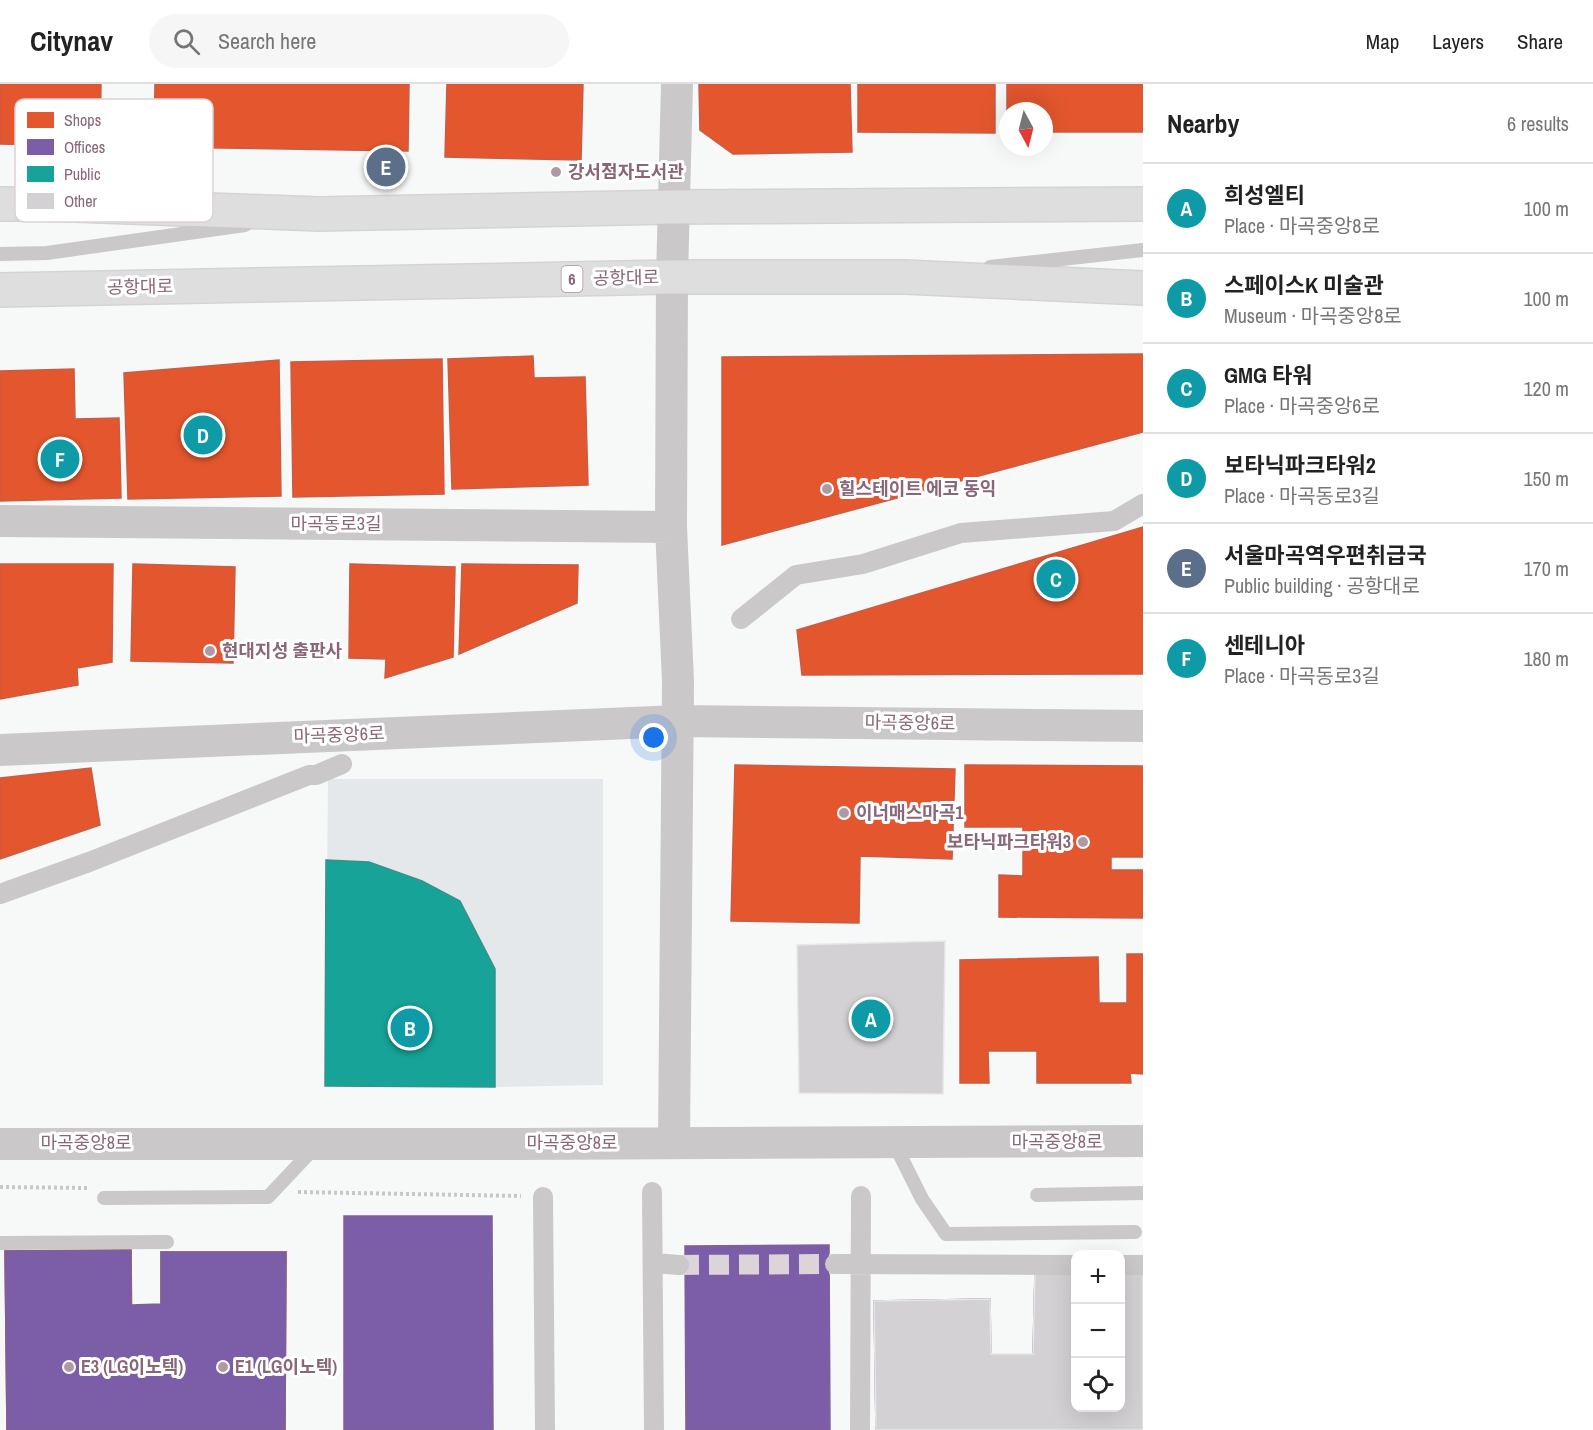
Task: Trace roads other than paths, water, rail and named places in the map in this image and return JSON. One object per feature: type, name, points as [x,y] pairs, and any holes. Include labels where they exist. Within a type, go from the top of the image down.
[{"type":"main road","points":[[0,204],[15,204]]},
{"type":"main road","points":[[213,210],[319,214],[674,207],[1143,204]]},
{"type":"main road","name":"공항대로","points":[[0,290],[672,277],[904,277],[1143,288]]},
{"type":"street","points":[[674,1143],[678,681],[671,527],[672,277],[677,84]]},
{"type":"street","points":[[741,619],[796,575],[863,564],[961,533],[1114,521],[1143,504]]},
{"type":"street","name":"마곡동로3길","points":[[0,521],[671,527]]},
{"type":"street","name":"마곡중앙6로","points":[[0,750],[678,721],[1143,726]]},
{"type":"street","points":[[0,894],[342,764]]},
{"type":"street","name":"마곡중앙8로","points":[[0,1144],[1143,1141]]},
{"type":"street","points":[[652,1192],[654,1430]]},
{"type":"street","points":[[860,1430],[861,1196]]},
{"type":"street","points":[[543,1197],[545,1430]]},
{"type":"street","points":[[654,1263],[679,1265]]},
{"type":"street","points":[[835,1264],[1071,1265]]},
{"type":"street","points":[[1125,1265],[1143,1265]]},
{"type":"lane","points":[[0,254],[47,253],[319,214]]},
{"type":"lane","points":[[904,277],[1143,249]]},
{"type":"lane","points":[[104,1198],[268,1197],[319,1143]]},
{"type":"lane","points":[[894,1143],[922,1198],[946,1234],[1135,1232]]},
{"type":"lane","points":[[1037,1195],[1143,1193]]},
{"type":"lane","points":[[0,1243],[167,1242]]},
{"type":"tunnel","points":[[679,1265],[835,1264]]},
{"type":"place","name":"서울마곡역우편취급국","points":[[386,167]]},
{"type":"place","name":"강서점자도서관","points":[[556,172]]},
{"type":"place","name":"보타닉파크타워2","points":[[203,435]]},
{"type":"place","name":"센테니아","points":[[60,459]]},
{"type":"place","name":"힐스테이트 에코 동익","points":[[827,489]]},
{"type":"place","name":"GMG 타워","points":[[1056,579]]},
{"type":"place","name":"현대지성 출판사","points":[[210,651]]},
{"type":"place","name":"이너매스마곡1","points":[[844,813]]},
{"type":"place","name":"보타닉파크타워3","points":[[1083,842]]},
{"type":"place","name":"희성엘티","points":[[871,1019]]},
{"type":"place","name":"스페이스K 미술관","points":[[410,1028]]},
{"type":"place","name":"E3 (LG이노텍)","points":[[69,1367]]},
{"type":"place","name":"E1 (LG이노텍)","points":[[223,1367]]}]
